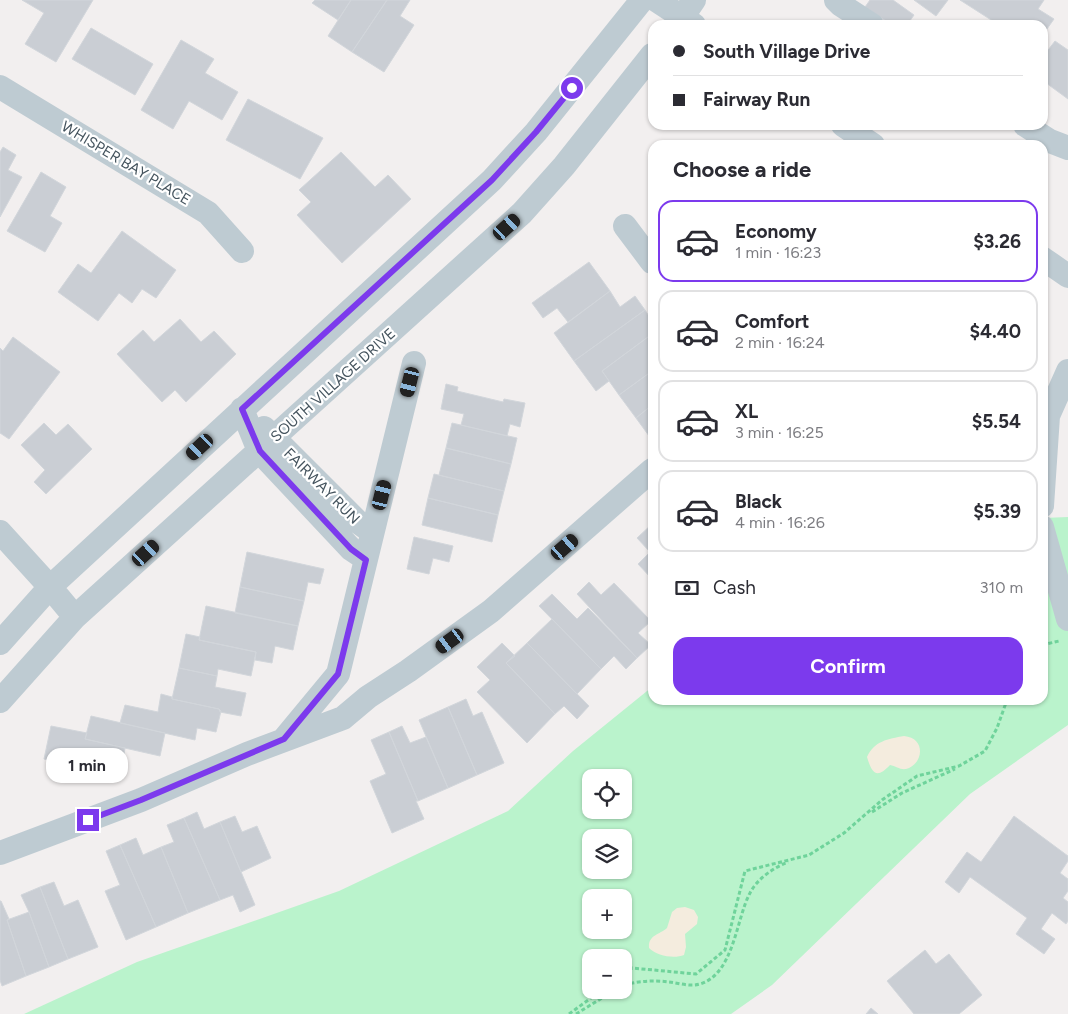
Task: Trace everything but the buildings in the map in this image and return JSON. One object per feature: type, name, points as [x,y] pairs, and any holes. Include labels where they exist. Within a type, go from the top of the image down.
[{"type":"street","points":[[0,643],[50,586],[492,180],[536,132],[642,0]]},
{"type":"street","points":[[656,0],[687,17]]},
{"type":"street","points":[[836,0],[864,20]]},
{"type":"street","name":"SOUTH VILLAGE DRIVE","points":[[0,701],[75,617],[522,214],[564,166],[648,60]]},
{"type":"street","name":"WHISPER BAY PLACE","points":[[0,87],[208,213],[242,251]]},
{"type":"street","points":[[850,130],[866,140]]},
{"type":"street","points":[[1033,130],[1050,141],[1068,148]]},
{"type":"street","points":[[648,242],[625,226],[648,257]]},
{"type":"street","points":[[1048,262],[1068,276]]},
{"type":"street","name":"FAIRWAY RUN","points":[[284,739],[338,674],[414,363]]},
{"type":"street","points":[[1048,416],[1068,371]]},
{"type":"street","name":"FAIRWAY RUN","points":[[242,409],[267,444],[351,549],[366,560]]},
{"type":"street","name":"FAIRWAY RUN","points":[[267,444],[372,532]]},
{"type":"street","name":"FAIRWAY RUN","points":[[0,853],[141,800],[284,739],[343,718],[368,697],[408,671],[491,611],[648,474]]},
{"type":"street","points":[[0,532],[50,586],[75,617]]},
{"type":"street","points":[[1048,555],[1064,630]]},
{"type":"street","points":[[338,674],[368,697]]},
{"type":"path","points":[[1048,641],[1064,630]]},
{"type":"path","points":[[632,968],[696,974],[725,950],[745,871],[809,855],[844,833],[882,800],[917,776],[959,766],[984,751],[997,728],[1006,705]]},
{"type":"path","points":[[632,984],[654,981],[689,985],[700,984],[713,976],[723,965],[750,892],[765,875],[777,866],[836,841],[870,813],[902,793],[974,760],[992,739],[1006,705]]},
{"type":"path","points":[[569,1014],[590,999]]},
{"type":"path","points":[[576,1014],[600,999]]},
{"type":"green space","points":[[1068,517],[1068,725],[970,794],[772,985],[731,1014],[24,1014],[137,962],[339,891],[508,811],[573,751],[648,690],[648,705],[1048,705],[1048,518]]},
{"type":"sand","points":[[904,736],[916,741],[919,746],[919,757],[912,767],[902,769],[890,765],[882,772],[876,773],[873,771],[867,757],[873,747],[887,740]]},
{"type":"sand","points":[[685,907],[694,910],[698,917],[697,924],[685,934],[686,947],[684,955],[666,956],[652,951],[649,948],[650,940],[667,928],[672,912],[677,908]]},
{"type":"route","points":[[88,820],[141,800],[284,739],[338,674],[366,560],[351,549],[260,451],[242,409],[492,180],[536,132],[572,88]]}]
